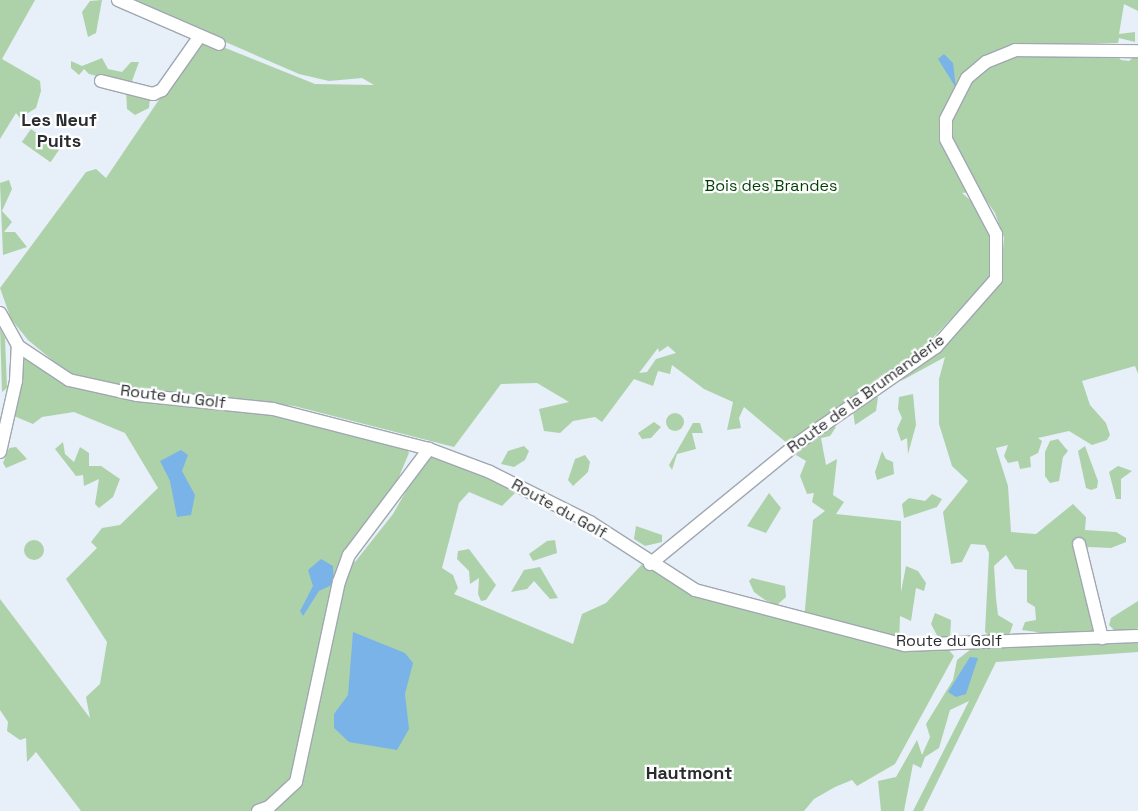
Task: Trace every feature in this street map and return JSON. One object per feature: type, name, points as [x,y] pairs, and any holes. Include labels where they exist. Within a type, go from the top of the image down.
[{"type":"street","points":[[118,0],[219,44]]},
{"type":"street","points":[[101,80],[158,92],[200,36]]},
{"type":"street","name":"Route de la Brumanderie","points":[[650,564],[798,443],[936,347],[996,279],[996,234],[946,139],[946,119],[967,78],[986,62],[1015,50],[1138,51]]},
{"type":"street","name":"Route du Golf","points":[[0,313],[18,346],[69,380],[136,395],[273,409],[429,449],[490,472],[590,522],[650,564],[695,590],[905,645],[1138,636]]},
{"type":"street","points":[[0,452],[16,381],[18,346]]},
{"type":"street","points":[[258,811],[269,806],[296,782],[339,582],[349,556],[429,449]]},
{"type":"street","points":[[1079,544],[1102,638]]},
{"type":"green space","points":[[0,0],[35,0],[2,59],[40,81],[41,91],[36,108],[20,118],[16,113],[0,139]]},
{"type":"green space","points":[[102,0],[96,33],[88,37],[82,12],[90,1]]},
{"type":"green space","name":"Bois des Brandes","points":[[129,0],[1138,0],[1138,11],[1124,4],[1119,34],[1135,32],[1135,42],[1119,38],[1118,43],[1032,43],[1001,53],[1113,50],[1121,60],[1129,61],[1138,53],[1138,374],[1135,366],[1082,381],[1090,405],[1106,423],[1110,435],[1107,440],[1092,445],[1069,431],[1038,438],[1042,441],[1038,453],[1030,457],[1031,467],[1020,469],[1018,461],[1008,463],[1004,456],[1008,445],[996,448],[1008,486],[1011,532],[1036,534],[1073,504],[1086,517],[1085,530],[1116,532],[1126,538],[1126,542],[1111,548],[1089,547],[1076,553],[1095,630],[1089,635],[1066,636],[1022,630],[1025,622],[1036,620],[1035,607],[1027,602],[1027,570],[1015,569],[1006,555],[994,566],[996,598],[998,615],[1013,624],[1009,636],[992,638],[985,632],[989,553],[985,545],[971,544],[962,562],[951,564],[943,512],[968,481],[952,466],[939,424],[939,379],[945,357],[901,381],[989,284],[1002,259],[1004,238],[995,213],[980,191],[962,193],[976,205],[991,236],[991,276],[916,356],[788,444],[744,407],[739,418],[741,428],[727,430],[733,402],[704,389],[672,365],[670,374],[658,371],[653,386],[634,379],[602,422],[595,417],[573,421],[560,433],[544,431],[539,409],[569,402],[537,383],[501,384],[454,447],[294,406],[122,387],[69,374],[28,340],[11,319],[0,288],[86,172],[96,169],[106,178],[196,45],[213,43],[315,84],[374,85],[362,78],[329,81],[299,74]],"holes":[[[668,346],[676,353],[656,359],[647,372],[639,373],[658,348],[659,352]]]},
{"type":"green space","points":[[102,58],[108,69],[122,72],[131,62],[139,62],[132,81],[150,97],[149,108],[135,115],[127,109],[126,90],[116,81],[89,74],[84,69],[79,75],[71,68],[71,61],[82,66]]},
{"type":"green space","points":[[31,129],[60,149],[50,162],[22,142]]},
{"type":"green space","points":[[9,180],[12,189],[2,211],[12,222],[4,232],[15,232],[27,247],[3,255],[0,183]]},
{"type":"green space","points":[[0,328],[5,338],[7,388],[2,392]]},
{"type":"green space","points":[[18,346],[69,380],[245,406],[406,447],[409,453],[398,479],[352,541],[349,555],[355,562],[393,514],[425,458],[434,456],[520,488],[502,506],[469,492],[459,503],[442,568],[453,575],[458,588],[454,594],[573,644],[582,614],[606,603],[645,561],[695,590],[804,620],[813,520],[825,511],[812,502],[814,493],[807,494],[800,476],[806,461],[796,455],[801,445],[829,425],[836,427],[830,436],[821,438],[826,465],[837,459],[833,495],[844,502],[836,514],[901,521],[901,592],[906,566],[918,571],[926,583],[924,591],[916,588],[911,621],[900,616],[899,644],[946,647],[954,656],[895,764],[857,786],[852,780],[835,787],[814,799],[804,811],[81,811],[36,752],[27,762],[26,738],[20,740],[7,731],[8,722],[0,710],[0,599],[90,718],[86,697],[100,684],[107,642],[66,579],[97,548],[91,542],[102,528],[120,525],[158,488],[125,433],[74,412],[42,417],[33,424],[9,414]]},
{"type":"green space","points":[[913,394],[916,425],[908,454],[907,438],[901,441],[897,429],[902,418],[898,409],[899,397]]},
{"type":"green space","points":[[869,397],[878,397],[876,411],[855,425],[853,411]]},
{"type":"green space","points":[[675,413],[681,416],[684,422],[681,428],[675,431],[669,428],[666,422],[669,416]]},
{"type":"green space","points":[[654,422],[661,427],[651,438],[642,439],[638,433]]},
{"type":"green space","points":[[693,423],[700,423],[703,433],[692,433],[696,449],[677,454],[672,470],[669,465]]},
{"type":"green space","points":[[1058,439],[1068,451],[1063,457],[1059,481],[1050,483],[1045,476],[1045,452],[1050,441]]},
{"type":"green space","points":[[63,442],[65,454],[74,462],[80,447],[89,453],[89,466],[101,466],[120,479],[113,497],[99,508],[95,504],[99,479],[84,486],[83,475],[76,476],[55,449]]},
{"type":"green space","points":[[524,446],[529,451],[525,460],[514,467],[501,464],[508,451]]},
{"type":"green space","points":[[1085,446],[1098,481],[1097,488],[1091,490],[1086,488],[1078,451]]},
{"type":"green space","points":[[16,447],[27,459],[6,468],[3,463],[9,448]]},
{"type":"green space","points":[[882,451],[886,459],[893,462],[894,474],[877,480],[875,472]]},
{"type":"green space","points":[[585,455],[590,462],[588,472],[573,486],[568,480],[575,459]]},
{"type":"green space","points":[[1118,466],[1132,471],[1121,479],[1121,499],[1116,499],[1109,472]]},
{"type":"green space","points":[[769,493],[781,508],[766,533],[747,526]]},
{"type":"green space","points":[[932,494],[942,499],[937,507],[904,518],[902,504],[909,498],[925,501]]},
{"type":"green space","points":[[636,526],[662,535],[662,542],[645,546],[634,539]]},
{"type":"green space","points":[[34,540],[41,543],[44,550],[41,557],[34,560],[27,557],[24,550],[27,543]]},
{"type":"green space","points":[[555,540],[557,553],[533,561],[529,554],[547,541]]},
{"type":"green space","points":[[469,549],[496,585],[486,600],[481,601],[478,594],[479,578],[470,584],[469,571],[457,559],[458,551]]},
{"type":"green space","points":[[540,567],[558,598],[550,599],[534,581],[527,589],[511,592],[524,570]]},
{"type":"green space","points":[[752,578],[785,586],[786,597],[777,605],[765,600],[754,592],[749,581]]},
{"type":"green space","points":[[1138,601],[1138,628],[1134,631],[1115,631],[1109,625],[1111,618]]},
{"type":"green space","points":[[935,613],[951,620],[950,638],[939,639],[931,624]]},
{"type":"green space","points":[[1138,643],[1138,652],[996,662],[923,811],[913,811],[969,701],[950,710],[939,748],[925,757],[921,768],[913,764],[904,811],[881,811],[878,781],[896,777],[917,740],[922,755],[930,737],[926,724],[953,680],[957,660],[971,649]]},
{"type":"water","points":[[944,54],[953,63],[956,88],[938,59]]},
{"type":"water","points":[[181,450],[188,455],[182,471],[195,495],[191,515],[177,517],[170,481],[160,461]]},
{"type":"water","points":[[321,559],[333,566],[334,584],[319,591],[303,616],[300,611],[313,586],[308,570]]},
{"type":"water","points":[[353,632],[405,653],[413,663],[405,694],[409,729],[397,750],[349,742],[334,728],[334,714],[348,695]]},
{"type":"water","points":[[970,657],[978,658],[966,694],[956,697],[948,692]]},
{"type":"district","name":"Les Neuf Puits","points":[[59,131]]},
{"type":"district","name":"Hautmont","points":[[689,773]]}]
